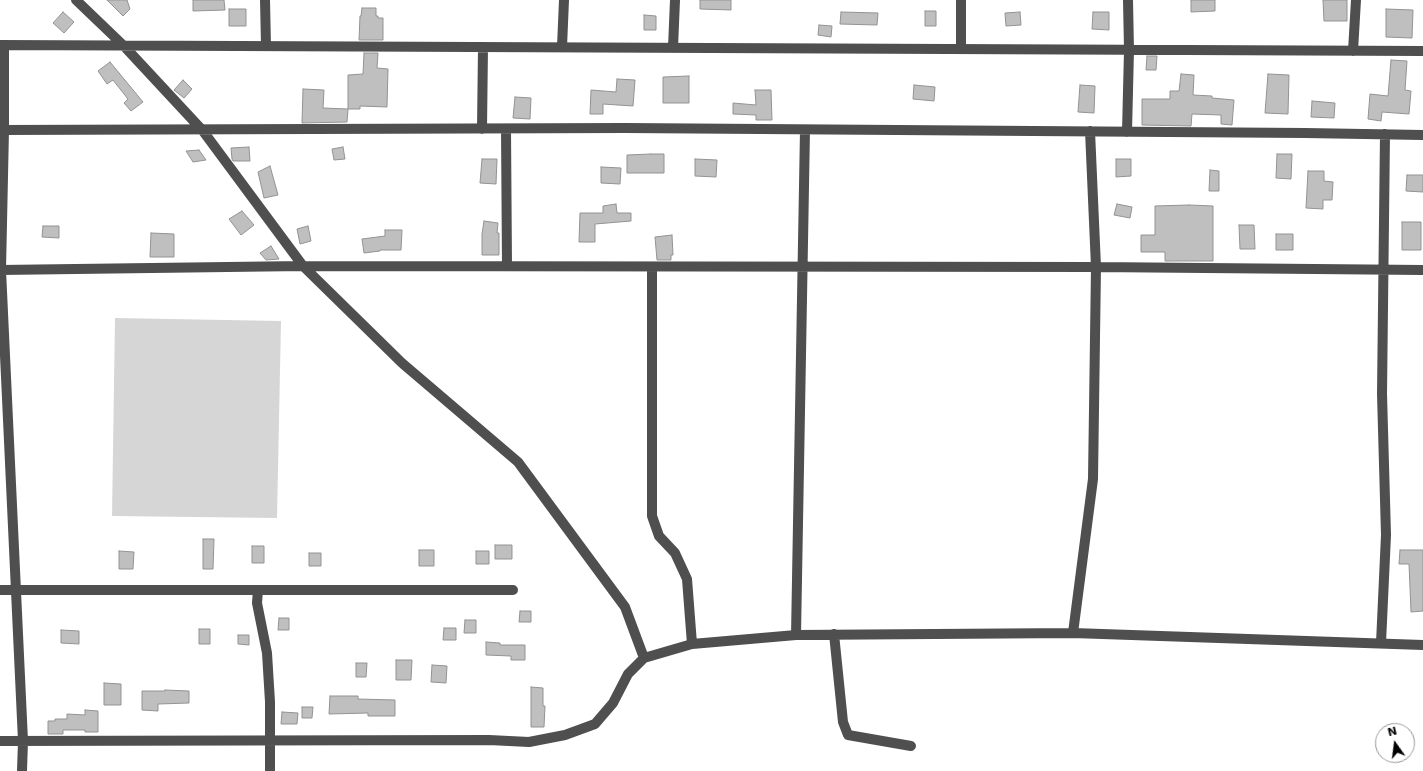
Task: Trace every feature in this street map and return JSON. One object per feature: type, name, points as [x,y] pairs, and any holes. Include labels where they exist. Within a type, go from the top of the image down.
[{"type":"street","points":[[76,0],[124,46],[203,131],[303,266],[402,363],[518,462],[625,607],[644,658]]},
{"type":"street","points":[[265,0],[266,46]]},
{"type":"street","points":[[562,48],[564,0]]},
{"type":"street","points":[[673,48],[675,0]]},
{"type":"street","points":[[961,49],[962,0]]},
{"type":"street","points":[[1127,132],[1129,50],[1128,0]]},
{"type":"street","points":[[1353,51],[1356,0]]},
{"type":"street","points":[[22,771],[23,741],[1,270],[2,45],[1423,51]]},
{"type":"street","points":[[482,129],[483,47]]},
{"type":"street","points":[[2,130],[203,131],[506,129],[1090,131],[1423,135]]},
{"type":"street","points":[[506,129],[507,266]]},
{"type":"street","points":[[796,635],[805,130]]},
{"type":"street","points":[[1073,633],[1093,479],[1096,267],[1090,131]]},
{"type":"street","points":[[1381,644],[1386,535],[1382,394],[1385,134]]},
{"type":"street","points":[[1,270],[303,266],[1096,267],[1423,270]]},
{"type":"street","points":[[652,267],[652,516],[659,536],[675,553],[687,579],[692,644]]},
{"type":"street","points":[[0,590],[513,590]]},
{"type":"street","points":[[258,590],[257,603],[267,653],[270,702],[270,771]]},
{"type":"street","points":[[0,741],[489,740],[529,742],[565,735],[595,724],[613,703],[628,674],[644,658],[692,644],[796,635],[1073,633],[1423,645]]},
{"type":"street","points":[[834,634],[843,722],[848,735],[911,746]]},
{"type":"shaded area","points":[[115,318],[281,321],[277,518],[112,516]]},
{"type":"building","points":[[107,0],[127,0],[130,9],[123,16]]},
{"type":"building","points":[[193,0],[224,0],[225,10],[193,11]]},
{"type":"building","points":[[700,0],[731,0],[731,10],[700,9]]},
{"type":"building","points":[[1191,0],[1215,0],[1215,11],[1191,12]]},
{"type":"building","points":[[1323,0],[1347,0],[1347,21],[1324,21]]},
{"type":"building","points":[[362,8],[376,8],[376,16],[378,16],[378,18],[383,18],[383,40],[359,40],[360,16]]},
{"type":"building","points":[[229,9],[246,9],[246,26],[229,26]]},
{"type":"building","points":[[1386,9],[1413,10],[1412,38],[1386,37]]},
{"type":"building","points":[[925,11],[936,11],[936,26],[925,26]]},
{"type":"building","points":[[63,12],[74,22],[64,33],[53,23]]},
{"type":"building","points":[[841,12],[878,13],[877,25],[840,24]]},
{"type":"building","points":[[1020,12],[1021,25],[1006,26],[1005,13]]},
{"type":"building","points":[[1093,12],[1109,12],[1109,30],[1092,29]]},
{"type":"building","points":[[644,15],[656,16],[656,30],[644,30]]},
{"type":"building","points":[[819,25],[832,26],[831,37],[818,35]]},
{"type":"building","points":[[364,53],[378,53],[377,68],[388,69],[387,107],[360,106],[360,109],[348,109],[348,75],[363,74]]},
{"type":"building","points":[[1147,56],[1157,56],[1156,70],[1146,70]]},
{"type":"building","points":[[1391,60],[1407,61],[1405,90],[1411,91],[1409,114],[1382,112],[1381,121],[1368,119],[1370,94],[1388,96]]},
{"type":"building","points":[[110,62],[143,102],[131,111],[124,103],[128,99],[113,80],[107,84],[98,71]]},
{"type":"building","points":[[1181,74],[1194,75],[1193,95],[1212,96],[1212,98],[1234,100],[1232,125],[1221,124],[1221,115],[1192,114],[1191,126],[1142,125],[1142,99],[1170,99],[1170,91],[1179,91]]},
{"type":"building","points":[[1268,74],[1289,75],[1288,114],[1265,113]]},
{"type":"building","points":[[689,76],[689,103],[663,103],[663,77]]},
{"type":"building","points":[[617,79],[635,80],[633,106],[603,104],[603,114],[590,114],[591,90],[616,92]]},
{"type":"building","points":[[183,80],[192,89],[184,98],[174,90]]},
{"type":"building","points":[[914,85],[935,87],[934,101],[913,99]]},
{"type":"building","points":[[1080,85],[1095,86],[1094,113],[1078,112]]},
{"type":"building","points":[[303,89],[324,90],[323,108],[348,109],[347,122],[302,123]]},
{"type":"building","points":[[755,90],[771,90],[772,120],[756,120],[756,115],[733,114],[733,103],[756,105]]},
{"type":"building","points":[[515,97],[531,98],[530,119],[513,118]]},
{"type":"building","points":[[1312,101],[1335,103],[1334,118],[1311,117]]},
{"type":"building","points":[[249,147],[250,161],[233,161],[231,148]]},
{"type":"building","points":[[343,147],[345,159],[334,160],[332,149]]},
{"type":"building","points":[[199,150],[206,160],[193,162],[186,151]]},
{"type":"building","points":[[664,154],[664,173],[627,173],[627,155]]},
{"type":"building","points":[[1277,154],[1292,154],[1291,179],[1276,178]]},
{"type":"building","points":[[482,159],[497,159],[496,184],[480,183]]},
{"type":"building","points":[[695,159],[717,160],[716,177],[695,176]]},
{"type":"building","points":[[1116,159],[1131,159],[1131,176],[1116,177]]},
{"type":"building","points":[[270,166],[278,195],[264,198],[258,172]]},
{"type":"building","points":[[601,167],[621,168],[620,184],[601,183]]},
{"type":"building","points":[[1210,170],[1219,171],[1219,191],[1209,191]]},
{"type":"building","points":[[1308,171],[1324,171],[1324,181],[1333,182],[1332,200],[1323,200],[1323,209],[1306,208]]},
{"type":"building","points":[[1407,175],[1423,175],[1423,192],[1406,191]]},
{"type":"building","points":[[616,204],[617,213],[631,213],[631,221],[595,224],[595,242],[579,242],[580,213],[603,213],[603,206]]},
{"type":"building","points":[[1117,204],[1132,207],[1130,218],[1114,215]]},
{"type":"building","points":[[1155,206],[1213,206],[1213,261],[1165,261],[1165,252],[1141,252],[1141,235],[1155,235]]},
{"type":"building","points":[[242,211],[254,225],[241,235],[229,219]]},
{"type":"building","points":[[484,221],[498,223],[497,233],[499,233],[499,255],[482,255],[482,234]]},
{"type":"building","points":[[1402,222],[1421,222],[1421,250],[1402,250]]},
{"type":"building","points":[[1239,225],[1254,225],[1255,249],[1240,249]]},
{"type":"building","points":[[43,226],[59,226],[59,238],[42,237]]},
{"type":"building","points":[[308,226],[311,241],[300,244],[297,229]]},
{"type":"building","points":[[385,230],[402,230],[401,250],[380,250],[364,253],[362,239],[385,236]]},
{"type":"building","points":[[151,233],[174,234],[174,257],[150,257]]},
{"type":"building","points":[[1276,234],[1293,234],[1293,250],[1276,250]]},
{"type":"building","points":[[672,235],[673,255],[671,255],[671,260],[657,260],[655,237]]},
{"type":"building","points":[[271,246],[279,259],[266,260],[260,253]]},
{"type":"building","points":[[203,539],[214,539],[213,569],[203,569]]},
{"type":"building","points":[[495,545],[512,545],[512,559],[495,559]]},
{"type":"building","points":[[252,546],[264,546],[264,563],[252,563]]},
{"type":"building","points":[[419,550],[434,550],[434,566],[419,566]]},
{"type":"building","points":[[1400,550],[1423,550],[1423,611],[1411,612],[1409,564],[1399,564]]},
{"type":"building","points":[[119,551],[134,552],[133,569],[119,569]]},
{"type":"building","points":[[476,551],[489,551],[489,564],[476,564]]},
{"type":"building","points":[[309,553],[321,553],[321,566],[309,566]]},
{"type":"building","points":[[520,611],[531,611],[531,622],[519,622]]},
{"type":"building","points":[[279,618],[289,618],[289,630],[278,630]]},
{"type":"building","points":[[465,620],[476,620],[476,633],[464,633]]},
{"type":"building","points":[[444,628],[456,628],[456,640],[443,640]]},
{"type":"building","points":[[199,629],[210,629],[210,644],[199,644]]},
{"type":"building","points":[[61,630],[79,631],[79,644],[61,643]]},
{"type":"building","points":[[238,635],[249,635],[249,645],[238,644]]},
{"type":"building","points":[[486,642],[500,643],[500,645],[525,645],[525,660],[511,660],[511,656],[486,655]]},
{"type":"building","points":[[396,660],[412,660],[411,680],[396,680]]},
{"type":"building","points":[[356,663],[367,663],[366,677],[356,677]]},
{"type":"building","points":[[432,665],[447,666],[446,683],[431,682]]},
{"type":"building","points":[[104,683],[121,684],[121,705],[104,705]]},
{"type":"building","points":[[531,687],[543,688],[543,706],[545,706],[544,727],[531,727]]},
{"type":"building","points":[[142,691],[189,691],[189,703],[158,704],[158,711],[142,710]]},
{"type":"building","points":[[330,696],[358,696],[358,699],[395,700],[395,716],[368,716],[368,713],[329,714]]},
{"type":"building","points":[[302,707],[313,707],[312,718],[302,718]]},
{"type":"building","points":[[85,710],[98,711],[98,732],[85,732],[85,730],[63,730],[63,734],[48,734],[48,721],[55,721],[55,719],[67,719],[67,714],[85,715]]},
{"type":"building","points":[[282,712],[298,713],[297,724],[281,724]]}]
